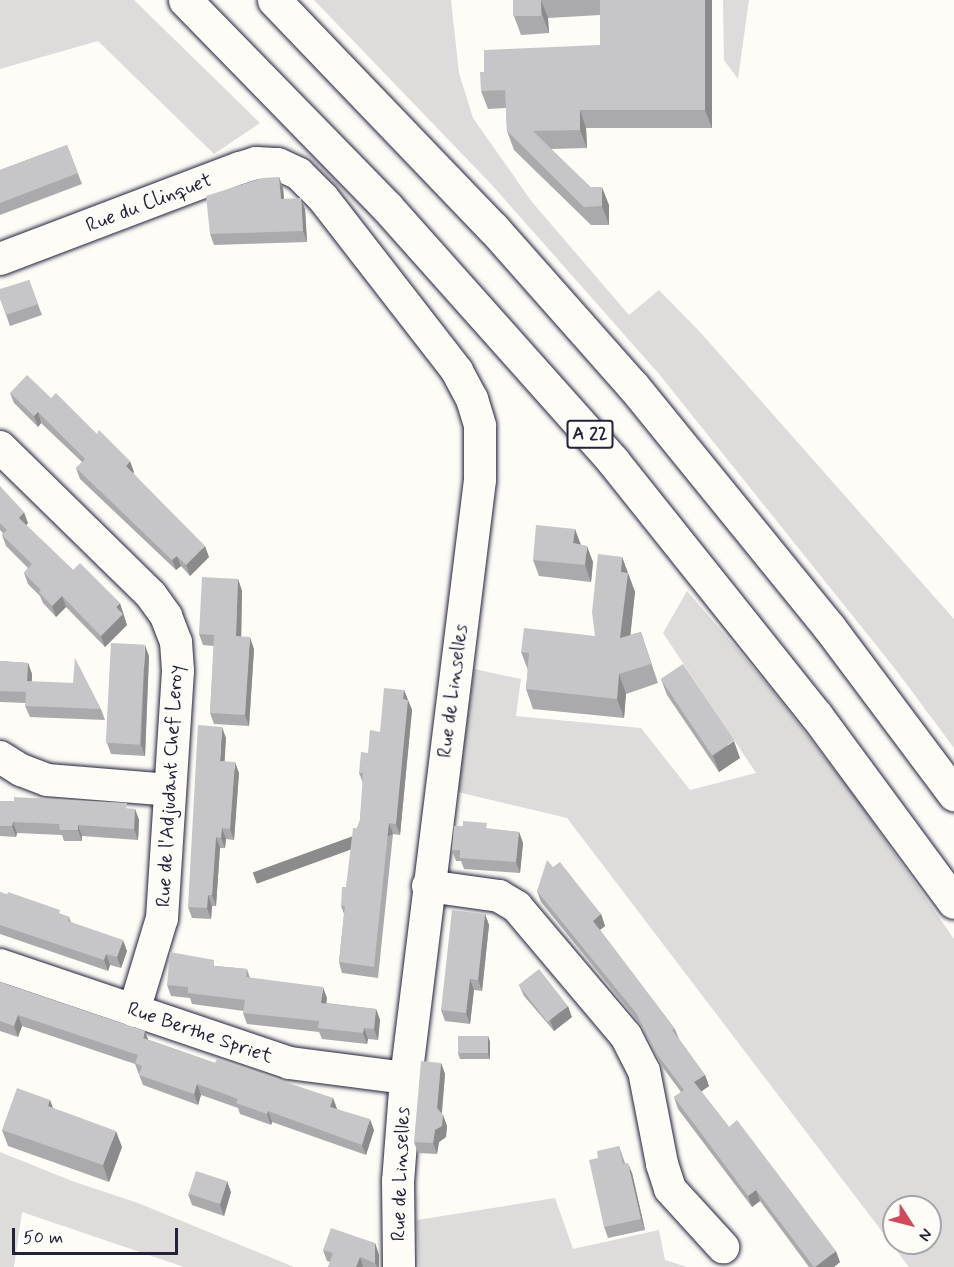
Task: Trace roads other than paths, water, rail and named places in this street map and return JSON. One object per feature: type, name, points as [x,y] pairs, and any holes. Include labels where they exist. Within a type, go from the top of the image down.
[{"type":"highway","name":"A 22","points":[[185,0],[387,207],[599,444],[780,670],[954,902]]},
{"type":"highway","points":[[274,0],[493,228],[639,394],[829,627],[954,794]]},
{"type":"street","name":"Rue du Clinquet","points":[[0,259],[256,163],[278,164],[299,174]]},
{"type":"street","name":"Rue de Linselles","points":[[299,174],[323,198],[457,371],[472,399],[480,426],[480,480],[406,1078],[398,1172],[399,1267]]},
{"type":"street","name":"Rue de l'Adjudant Chef Leroy","points":[[0,447],[152,595],[166,616],[178,657],[162,918],[134,1011]]},
{"type":"street","points":[[0,757],[21,770],[47,780],[170,790]]},
{"type":"street","points":[[428,886],[499,896],[517,907],[626,1036],[644,1071],[662,1164],[670,1189],[723,1247]]},
{"type":"street","name":"Rue Berthe Spriet","points":[[0,965],[289,1063],[406,1078]]}]
